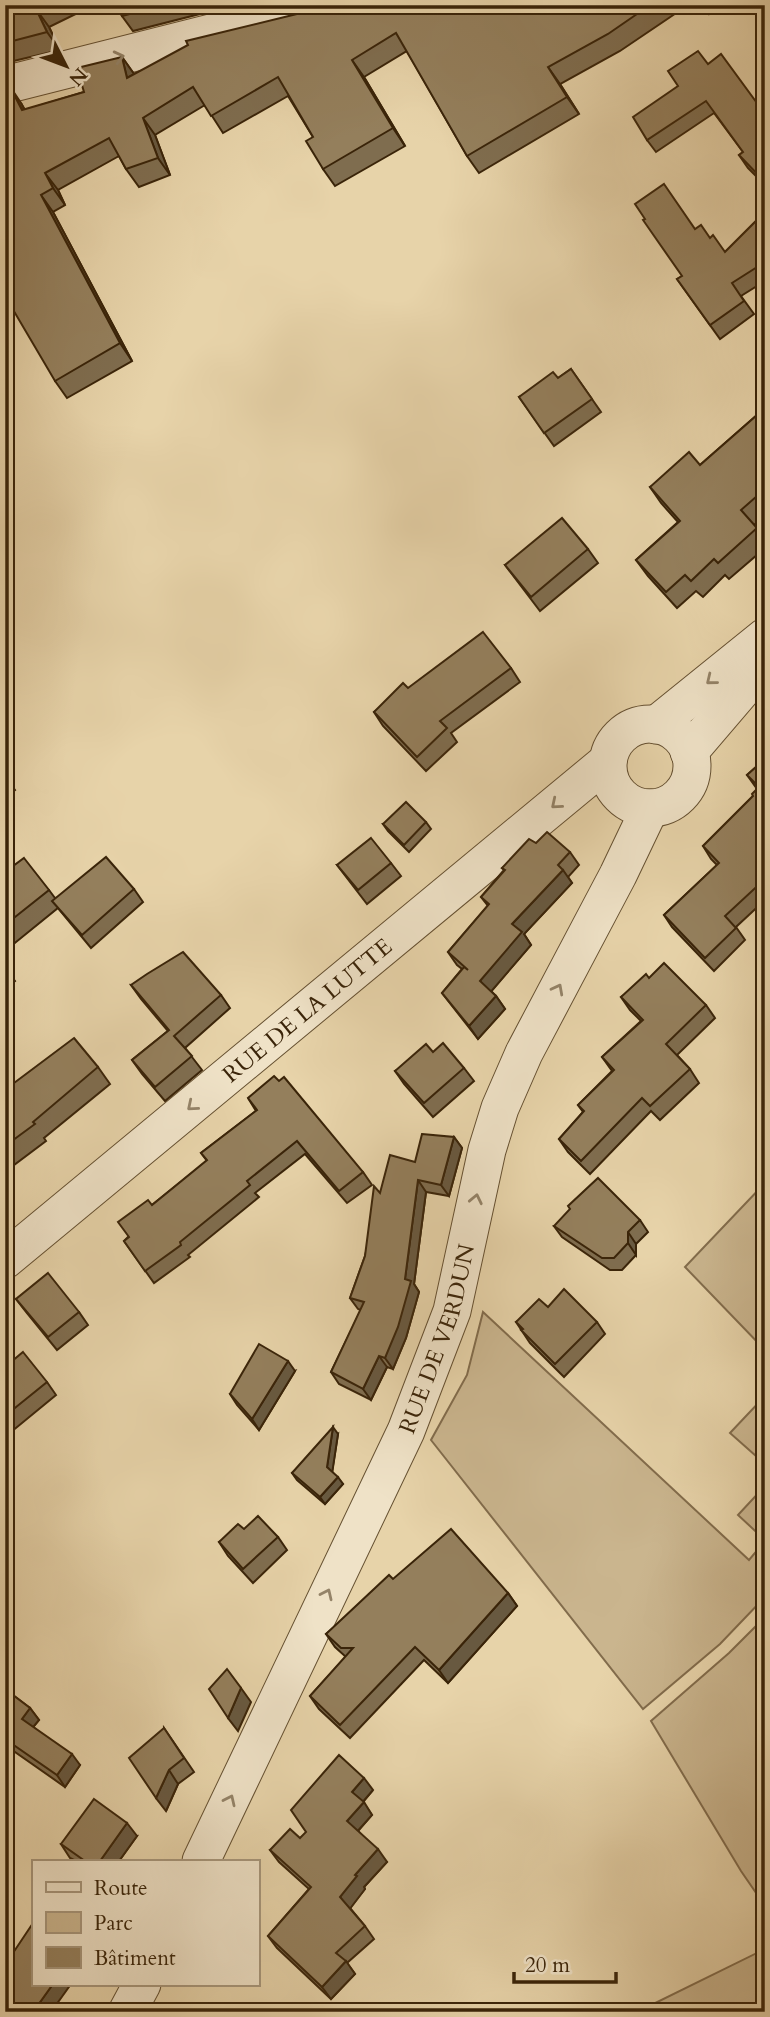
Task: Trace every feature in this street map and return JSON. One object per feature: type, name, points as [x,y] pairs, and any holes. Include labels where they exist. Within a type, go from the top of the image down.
[{"type":"street","points":[[5,85],[322,5]]},
{"type":"street","points":[[656,725],[765,637]]},
{"type":"street","points":[[689,752],[765,663]]},
{"type":"street","points":[[643,725],[667,728],[677,734],[689,752],[692,765],[685,790],[675,800],[663,806],[636,806],[614,789],[608,761],[619,737],[630,729],[643,725]]},
{"type":"street","name":"RUE DE LA LUTTE","points":[[5,1260],[608,761]]},
{"type":"street","name":"RUE DE VERDUN","points":[[201,1860],[406,1430],[452,1311],[486,1150],[500,1108],[524,1053],[618,875],[650,808]]},
{"type":"street","points":[[127,2012],[141,1986]]},
{"type":"green space","points":[[765,1183],[765,1350],[685,1267]]},
{"type":"green space","points":[[483,1312],[749,1560],[765,1541],[765,1597],[720,1644],[643,1709],[431,1440],[467,1375]]},
{"type":"green space","points":[[765,1396],[765,1464],[730,1433]]},
{"type":"green space","points":[[765,1486],[765,1540],[738,1515]]},
{"type":"green space","points":[[765,1617],[765,1906],[651,1721],[729,1653]]},
{"type":"green space","points":[[765,1949],[765,2012],[637,2012]]},
{"type":"building","points":[[5,5],[45,5],[36,9],[47,32],[5,43]]},
{"type":"building","points":[[117,5],[163,5],[122,16]]},
{"type":"building","points":[[321,5],[650,5],[608,34],[548,67],[567,97],[467,156],[396,33],[352,60],[393,128],[323,169],[306,141],[313,137],[278,77],[211,116],[193,87],[143,118],[158,158],[126,169],[109,138],[45,173],[53,188],[41,195],[120,343],[55,381],[5,296],[5,86],[9,85],[22,110],[84,92],[77,68],[122,57],[127,78],[188,45],[186,41],[305,12]]},
{"type":"building","points":[[698,51],[708,64],[721,54],[765,114],[765,182],[739,155],[743,152],[706,101],[647,140],[633,117],[678,86],[668,71]]},
{"type":"building","points":[[664,184],[695,229],[701,225],[710,238],[713,235],[725,252],[765,212],[765,262],[732,283],[744,301],[710,325],[677,279],[682,276],[635,204]]},
{"type":"building","points":[[571,369],[592,399],[544,433],[519,397],[553,372],[558,378]]},
{"type":"building","points":[[765,408],[765,489],[741,510],[757,528],[718,563],[714,559],[691,581],[685,575],[666,592],[636,560],[680,521],[650,487],[689,452],[700,465]]},
{"type":"building","points":[[562,518],[588,549],[531,597],[505,565]]},
{"type":"building","points":[[483,632],[511,668],[440,721],[447,728],[417,757],[374,712],[403,683],[408,688]]},
{"type":"building","points":[[765,759],[765,879],[725,916],[736,928],[705,958],[664,915],[719,863],[703,846],[753,796],[759,787],[747,775]]},
{"type":"building","points":[[406,802],[426,822],[404,845],[383,824]]},
{"type":"building","points":[[547,832],[570,852],[558,865],[563,870],[512,924],[522,932],[480,981],[496,996],[469,1026],[442,993],[464,967],[468,970],[448,952],[489,904],[481,897],[505,870],[502,868],[529,839],[536,843]]},
{"type":"building","points":[[371,838],[391,863],[358,890],[337,865]]},
{"type":"building","points":[[106,857],[134,889],[82,935],[52,901]]},
{"type":"building","points":[[24,858],[49,890],[5,925],[5,872]]},
{"type":"building","points":[[183,952],[221,995],[174,1036],[192,1056],[155,1087],[132,1060],[169,1030],[131,985]]},
{"type":"building","points":[[664,963],[706,1005],[666,1044],[690,1069],[650,1106],[642,1098],[581,1161],[559,1139],[584,1111],[578,1105],[614,1070],[602,1057],[643,1020],[621,997],[646,974],[649,978]]},
{"type":"building","points":[[74,1038],[98,1067],[33,1122],[35,1124],[5,1146],[5,1087],[6,1089]]},
{"type":"building","points":[[443,1043],[464,1068],[424,1103],[395,1071],[426,1044],[433,1052]]},
{"type":"building","points":[[274,1076],[279,1081],[284,1077],[363,1172],[339,1191],[297,1141],[247,1181],[250,1185],[180,1242],[181,1245],[145,1271],[124,1241],[129,1237],[118,1222],[148,1200],[152,1205],[207,1160],[201,1153],[257,1110],[248,1098]]},
{"type":"building","points":[[422,1134],[454,1137],[441,1185],[418,1180],[405,1279],[411,1281],[398,1327],[385,1358],[379,1356],[363,1389],[331,1372],[364,1302],[350,1298],[365,1256],[374,1186],[380,1193],[390,1155],[415,1162]]},
{"type":"building","points":[[598,1178],[640,1220],[628,1232],[628,1243],[614,1258],[602,1258],[554,1226],[570,1209],[568,1206]]},
{"type":"building","points":[[48,1273],[79,1312],[48,1337],[16,1299]]},
{"type":"building","points":[[564,1289],[597,1322],[555,1364],[516,1322],[539,1299],[548,1307]]},
{"type":"building","points":[[259,1344],[288,1361],[252,1419],[230,1394]]},
{"type":"building","points":[[23,1352],[47,1382],[5,1416],[5,1367]]},
{"type":"building","points":[[333,1427],[327,1467],[338,1477],[320,1497],[292,1473]]},
{"type":"building","points":[[258,1516],[278,1537],[243,1569],[219,1542],[238,1524],[244,1529]]},
{"type":"building","points":[[451,1529],[508,1593],[439,1670],[415,1647],[340,1725],[310,1696],[353,1648],[341,1648],[326,1634],[389,1575],[393,1579]]},
{"type":"building","points":[[227,1669],[241,1688],[228,1718],[209,1689]]},
{"type":"building","points":[[5,1689],[30,1708],[22,1719],[72,1754],[57,1775],[5,1739]]},
{"type":"building","points":[[164,1728],[184,1758],[169,1770],[156,1798],[129,1758]]},
{"type":"building","points":[[339,1755],[364,1778],[352,1792],[364,1802],[347,1821],[378,1849],[340,1897],[365,1926],[336,1953],[346,1961],[322,1987],[268,1936],[311,1887],[270,1850],[290,1829],[300,1838],[306,1832],[291,1810]]},
{"type":"building","points":[[94,1799],[127,1823],[101,1860],[84,1860],[61,1844]]},
{"type":"building","points":[[32,1924],[32,1986],[52,1986],[33,2012],[5,2012],[5,1965]]},
{"type":"building","points":[[228,2005],[235,2012],[221,2012]]}]
